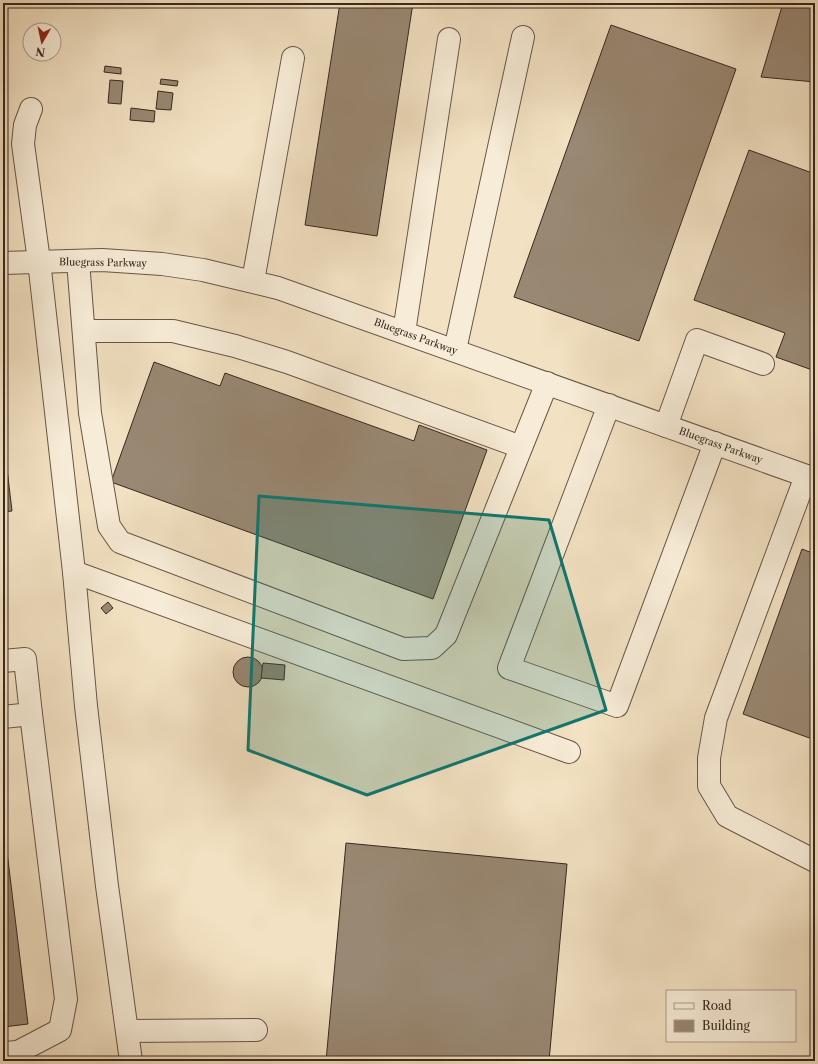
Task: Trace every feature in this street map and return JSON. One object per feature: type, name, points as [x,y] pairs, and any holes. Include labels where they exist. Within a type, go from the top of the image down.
[{"type":"street","points":[[455,350],[523,37]]},
{"type":"street","points":[[404,332],[449,39]]},
{"type":"street","points":[[253,281],[293,58]]},
{"type":"street","points":[[31,109],[25,125],[23,144],[39,261],[74,572],[86,706],[105,870],[131,1061]]},
{"type":"street","points":[[78,260],[90,413],[109,526],[120,542],[403,649],[432,648],[446,635],[547,383]]},
{"type":"street","name":"Bluegrass Parkway","points":[[3,263],[102,260],[162,264],[203,270],[253,281],[285,290],[810,477]]},
{"type":"street","points":[[84,332],[173,331],[235,346],[287,362],[521,447]]},
{"type":"street","points":[[666,426],[697,340],[763,364]]},
{"type":"street","points":[[609,405],[508,668],[617,706],[715,443]]},
{"type":"street","points":[[810,477],[716,718],[709,758],[709,786],[727,816],[815,861]]},
{"type":"street","points":[[74,572],[569,752]]},
{"type":"street","points":[[3,661],[25,659],[66,998],[60,1030],[18,1052],[3,1053]]},
{"type":"street","points":[[3,717],[31,714]]},
{"type":"street","points":[[127,1031],[256,1030]]},
{"type":"highlighted area","points":[[259,496],[549,520],[606,710],[367,795],[248,750]]},
{"type":"building","points":[[340,3],[413,3],[377,236],[305,225]]},
{"type":"building","points":[[783,3],[815,3],[815,82],[761,77]]},
{"type":"building","points":[[611,25],[736,69],[639,341],[514,297]]},
{"type":"building","points":[[105,66],[121,68],[121,74],[104,72]]},
{"type":"building","points":[[161,79],[178,81],[177,86],[160,84]]},
{"type":"building","points":[[110,80],[123,81],[121,104],[108,103]]},
{"type":"building","points":[[158,91],[173,93],[171,110],[156,109]]},
{"type":"building","points":[[131,108],[155,111],[154,122],[130,120]]},
{"type":"building","points":[[749,150],[815,174],[815,371],[776,357],[785,333],[694,300]]},
{"type":"building","points":[[154,362],[220,386],[225,373],[414,441],[419,425],[487,450],[433,599],[111,482]]},
{"type":"building","points":[[3,435],[12,511],[3,512]]},
{"type":"building","points":[[802,549],[815,554],[815,740],[743,714]]},
{"type":"building","points":[[108,602],[113,608],[106,614],[101,608]]},
{"type":"building","points":[[248,657],[259,661],[263,672],[259,683],[248,687],[237,683],[233,672],[237,661]]},
{"type":"building","points":[[263,663],[285,665],[284,680],[261,678]]},
{"type":"building","points":[[3,819],[28,1024],[3,1027]]},
{"type":"building","points":[[346,843],[567,864],[549,1061],[326,1061]]}]
